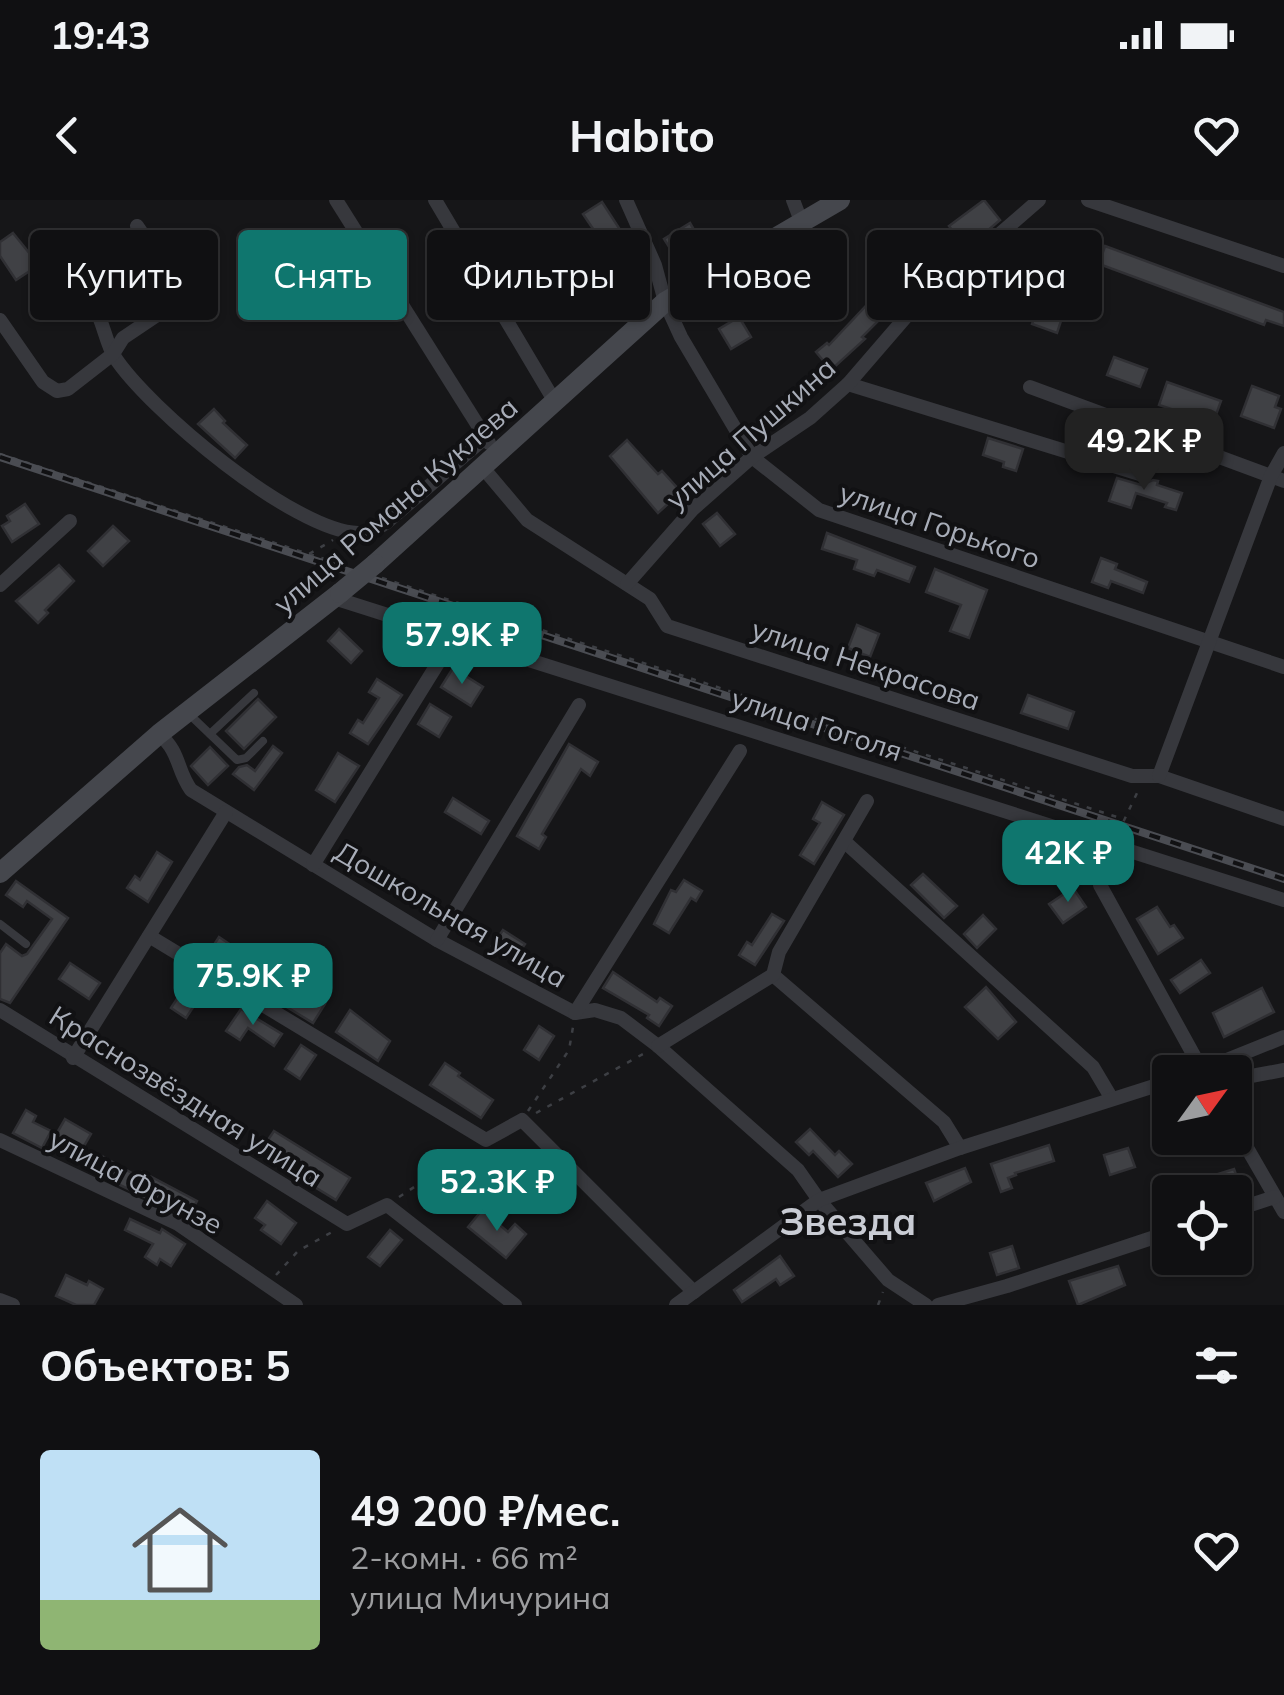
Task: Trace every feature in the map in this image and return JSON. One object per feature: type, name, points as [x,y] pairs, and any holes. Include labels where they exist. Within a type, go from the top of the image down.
[{"type":"street","name":"улица Некрасова","points":[[336,200],[486,437],[491,463],[527,520],[650,598],[667,626],[1132,776],[1158,776],[1284,819]]},
{"type":"street","points":[[435,200],[555,402]]},
{"type":"street","name":"улица Горького","points":[[626,200],[681,337],[752,456],[819,510],[1284,667]]},
{"type":"street","points":[[793,200],[801,221]]},
{"type":"street","name":"улица Романа Куклева","points":[[0,873],[159,734],[371,568],[665,302],[840,200]]},
{"type":"street","name":"улица Пушкина","points":[[627,584],[692,509],[752,456],[810,418],[848,384],[911,311],[1040,200]]},
{"type":"street","points":[[1088,200],[1284,266]]},
{"type":"street","points":[[0,320],[42,382],[57,391],[68,389],[112,354],[123,338],[178,301],[180,290],[137,226]]},
{"type":"street","points":[[101,320],[112,354],[176,424],[272,499],[311,520],[353,534],[367,533],[386,524],[486,437]]},
{"type":"street","points":[[848,384],[1143,475],[1173,440]]},
{"type":"street","points":[[1030,387],[1277,478]]},
{"type":"street","points":[[1158,776],[1284,453]]},
{"type":"street","points":[[0,585],[70,521]]},
{"type":"street","name":"улица Гоголя","points":[[337,595],[1284,900]]},
{"type":"street","points":[[313,865],[443,655]]},
{"type":"street","points":[[437,940],[580,705]]},
{"type":"street","name":"Дошкольная улица","points":[[159,734],[178,756],[190,790],[437,940],[574,1013],[595,1010],[621,1018],[798,1170],[888,1280],[926,1305]]},
{"type":"street","points":[[574,1013],[740,751]]},
{"type":"street","points":[[658,1046],[773,974],[779,952],[867,801]]},
{"type":"street","points":[[73,1058],[226,812]]},
{"type":"street","points":[[844,842],[1093,1067],[1112,1099]]},
{"type":"street","points":[[1114,844],[1105,857],[1100,885],[1191,1055]]},
{"type":"street","points":[[149,936],[486,1140],[522,1120],[694,1292]]},
{"type":"street","points":[[773,974],[944,1122],[960,1148]]},
{"type":"street","name":"Краснозвёздная улица","points":[[0,1010],[347,1224]]},
{"type":"street","points":[[1241,1055],[1284,1037]]},
{"type":"street","points":[[1252,1076],[1284,1070]]},
{"type":"street","points":[[676,1305],[819,1200],[960,1148],[1152,1087]]},
{"type":"street","name":"улица Фрунзе","points":[[0,1140],[178,1224],[296,1305]]},
{"type":"street","points":[[1251,1155],[1284,1212]]},
{"type":"street","points":[[1252,1204],[1275,1197]]},
{"type":"street","points":[[347,1224],[387,1205],[515,1305]]},
{"type":"street","points":[[938,1305],[1152,1238]]},
{"type":"street","points":[[0,1300],[12,1305]]},
{"type":"lane","points":[[210,734],[254,693]]},
{"type":"lane","points":[[186,712],[238,760],[246,758],[263,742]]},
{"type":"lane","points":[[0,924],[26,944]]},
{"type":"path","points":[[0,454],[347,566]]},
{"type":"path","points":[[309,554],[338,537],[353,534]]},
{"type":"path","points":[[371,568],[1123,819]]},
{"type":"path","points":[[1114,844],[1138,791],[1158,776]]},
{"type":"path","points":[[522,1120],[569,1050],[574,1013]]},
{"type":"path","points":[[522,1120],[658,1046]]},
{"type":"path","points":[[387,1205],[486,1140]]},
{"type":"path","points":[[266,1284],[298,1251],[347,1224]]},
{"type":"building","points":[[984,200],[1000,220],[988,230],[952,230],[949,226]]},
{"type":"building","points":[[602,202],[620,230],[594,230],[583,214]]},
{"type":"building","points":[[13,233],[30,254],[30,271],[16,280],[0,256],[0,242]]},
{"type":"building","points":[[1105,246],[1284,312],[1284,326],[1266,320],[1264,325],[1102,265]]},
{"type":"building","points":[[867,305],[867,320],[879,320],[862,337],[865,339],[831,370],[816,352],[829,345]]},
{"type":"building","points":[[741,320],[751,337],[731,349],[719,329]]},
{"type":"building","points":[[1033,320],[1061,320],[1057,333],[1032,324]]},
{"type":"building","points":[[1114,357],[1147,369],[1140,387],[1107,375]]},
{"type":"building","points":[[1167,382],[1221,401],[1213,423],[1159,405]]},
{"type":"building","points":[[1252,386],[1279,396],[1275,407],[1281,409],[1274,428],[1241,416]]},
{"type":"building","points":[[214,409],[247,445],[235,458],[198,424]]},
{"type":"building","points":[[988,438],[1023,449],[1016,471],[983,455]]},
{"type":"building","points":[[627,440],[681,492],[658,513],[610,456]]},
{"type":"building","points":[[1117,478],[1141,485],[1158,481],[1157,485],[1182,493],[1176,510],[1136,493],[1131,508],[1109,501]]},
{"type":"building","points":[[25,504],[39,524],[12,542],[2,526],[10,521],[7,516]]},
{"type":"building","points":[[717,513],[735,534],[720,546],[703,524]]},
{"type":"building","points":[[113,526],[129,541],[103,566],[88,551]]},
{"type":"building","points":[[827,533],[915,567],[909,582],[877,570],[874,576],[854,569],[857,560],[822,549]]},
{"type":"building","points":[[1101,558],[1117,564],[1115,569],[1147,582],[1143,593],[1111,581],[1108,588],[1092,582]]},
{"type":"building","points":[[59,565],[74,581],[45,610],[48,613],[38,623],[16,601]]},
{"type":"building","points":[[935,569],[987,590],[969,638],[950,631],[961,605],[926,592]]},
{"type":"building","points":[[857,625],[879,634],[870,657],[848,648]]},
{"type":"building","points":[[339,629],[362,651],[351,663],[328,641]]},
{"type":"building","points":[[453,668],[483,687],[471,706],[441,687]]},
{"type":"building","points":[[377,679],[402,695],[368,744],[350,733],[358,720],[363,723],[379,698],[369,692]]},
{"type":"building","points":[[1028,695],[1074,712],[1068,729],[1021,713]]},
{"type":"building","points":[[258,699],[276,717],[244,749],[226,731]]},
{"type":"building","points":[[430,704],[451,717],[439,737],[418,724]]},
{"type":"building","points":[[569,744],[598,762],[590,776],[581,769],[542,834],[546,837],[539,849],[517,836]]},
{"type":"building","points":[[273,746],[282,753],[254,790],[233,774],[247,765],[255,771]]},
{"type":"building","points":[[210,747],[228,766],[208,785],[191,766]]},
{"type":"building","points":[[338,753],[359,766],[335,802],[316,790]]},
{"type":"building","points":[[453,798],[489,821],[481,834],[445,812]]},
{"type":"building","points":[[822,802],[844,815],[814,864],[800,855],[820,823],[813,819]]},
{"type":"building","points":[[157,852],[172,862],[148,902],[127,888],[135,876],[140,880]]},
{"type":"building","points":[[923,874],[957,906],[944,918],[911,885]]},
{"type":"building","points":[[684,880],[702,891],[696,901],[691,898],[669,933],[654,924],[671,890],[676,892]]},
{"type":"building","points":[[16,881],[68,918],[10,1003],[0,999],[0,953],[6,944],[22,956],[27,954],[52,919],[27,901],[23,907],[6,895]]},
{"type":"building","points":[[1073,888],[1086,907],[1063,923],[1049,904]]},
{"type":"building","points":[[1157,907],[1183,938],[1158,954],[1137,919]]},
{"type":"building","points":[[772,914],[784,921],[755,965],[739,955],[747,942],[752,945]]},
{"type":"building","points":[[983,915],[996,929],[977,948],[964,934]]},
{"type":"building","points":[[503,930],[525,944],[514,960],[492,946]]},
{"type":"building","points":[[219,937],[249,957],[255,948],[276,962],[262,984],[225,960],[220,967],[206,957]]},
{"type":"building","points":[[1201,960],[1210,973],[1180,993],[1171,980]]},
{"type":"building","points":[[70,963],[100,983],[89,999],[59,979]]},
{"type":"building","points":[[613,972],[657,1002],[660,998],[672,1006],[659,1026],[647,1018],[649,1015],[603,988]]},
{"type":"building","points":[[190,979],[205,989],[186,1018],[171,1008]]},
{"type":"building","points":[[280,985],[308,1004],[313,997],[325,1004],[313,1023],[272,998]]},
{"type":"building","points":[[986,987],[1016,1022],[998,1039],[965,1007]]},
{"type":"building","points":[[1262,988],[1274,1012],[1224,1037],[1213,1013]]},
{"type":"building","points":[[241,1009],[282,1034],[274,1046],[248,1028],[240,1040],[226,1031]]},
{"type":"building","points":[[350,1010],[390,1041],[378,1061],[336,1032]]},
{"type":"building","points":[[539,1026],[554,1036],[539,1060],[524,1050]]},
{"type":"building","points":[[301,1045],[316,1055],[300,1079],[285,1069]]},
{"type":"building","points":[[445,1063],[493,1100],[481,1118],[430,1085]]},
{"type":"building","points":[[26,1110],[36,1116],[33,1122],[51,1131],[42,1148],[13,1133]]},
{"type":"building","points":[[65,1119],[91,1134],[80,1153],[54,1138]]},
{"type":"building","points":[[810,1129],[835,1155],[839,1151],[852,1164],[838,1177],[813,1151],[809,1155],[796,1142]]},
{"type":"building","points":[[274,1131],[350,1178],[336,1200],[259,1153]]},
{"type":"building","points":[[1049,1145],[1054,1161],[1015,1173],[1008,1178],[1012,1188],[1001,1192],[991,1164]]},
{"type":"building","points":[[1128,1148],[1135,1167],[1110,1175],[1104,1155]]},
{"type":"building","points":[[102,1156],[139,1177],[142,1172],[197,1201],[188,1218],[93,1172]]},
{"type":"building","points":[[965,1168],[971,1182],[934,1201],[926,1183]]},
{"type":"building","points":[[1234,1169],[1236,1175],[1214,1175]]},
{"type":"building","points":[[267,1201],[296,1223],[281,1244],[261,1230],[265,1225],[255,1218]]},
{"type":"building","points":[[482,1210],[508,1232],[515,1224],[526,1234],[506,1258],[468,1227]]},
{"type":"building","points":[[130,1219],[160,1233],[162,1229],[185,1244],[171,1266],[160,1259],[157,1265],[145,1257],[153,1244],[125,1230]]},
{"type":"building","points":[[390,1230],[402,1240],[380,1266],[368,1257]]},
{"type":"building","points":[[1012,1246],[1019,1268],[997,1275],[990,1253]]},
{"type":"building","points":[[780,1256],[794,1276],[780,1285],[776,1279],[742,1302],[734,1290]]},
{"type":"building","points":[[1118,1266],[1125,1285],[1078,1305],[1069,1281]]},
{"type":"building","points":[[66,1275],[103,1289],[94,1305],[76,1305],[56,1296]]},
{"type":"railway","points":[[0,457],[1284,879]]},
{"type":"district","name":"Звезда","points":[[848,1221]]}]
